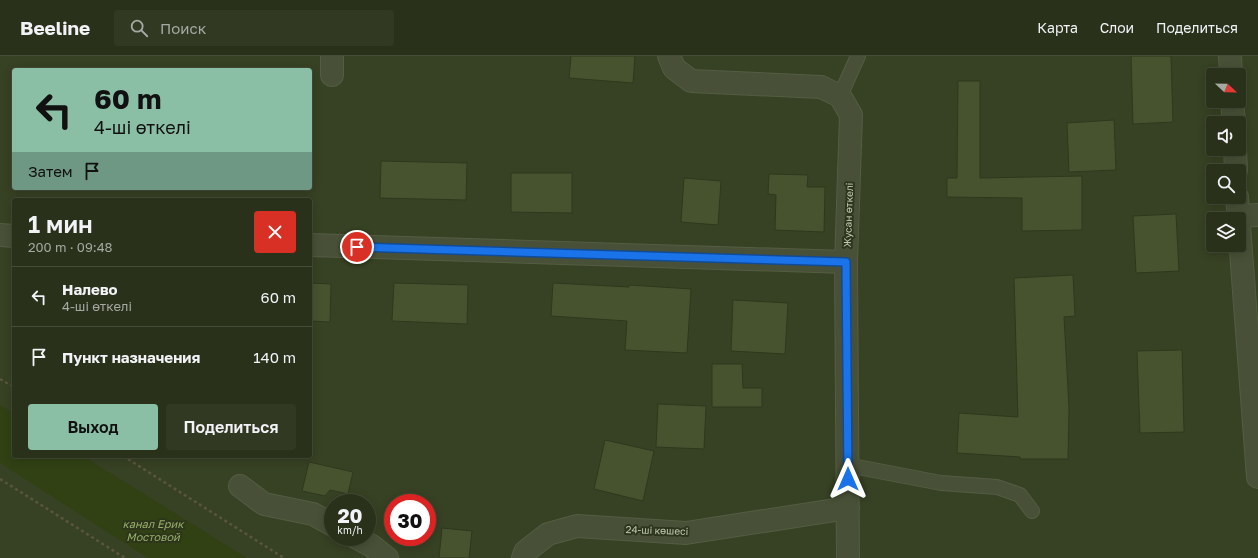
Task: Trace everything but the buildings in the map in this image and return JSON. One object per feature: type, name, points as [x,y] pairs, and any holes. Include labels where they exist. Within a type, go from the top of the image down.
[{"type":"street","points":[[1230,56],[1231,68]]},
{"type":"street","points":[[671,62],[691,81],[821,87],[840,96]]},
{"type":"street","name":"Жусан өткелі","points":[[840,96],[851,115],[846,262],[848,558]]},
{"type":"street","points":[[0,235],[12,236]]},
{"type":"street","points":[[312,245],[846,262]]},
{"type":"street","points":[[1244,252],[1258,477]]},
{"type":"street","points":[[240,486],[264,504],[313,514],[324,520]]},
{"type":"street","name":"24-ші көшесi","points":[[523,558],[525,552],[548,534],[577,526],[686,533],[848,508]]},
{"type":"street","points":[[372,546],[387,558]]},
{"type":"lane","points":[[840,96],[858,56]]},
{"type":"lane","points":[[848,464],[941,483],[997,486],[1020,495],[1032,511]]},
{"type":"path","points":[[0,379],[12,387]]},
{"type":"path","points":[[125,458],[284,558]]},
{"type":"path","points":[[0,479],[125,558]]},
{"type":"water","name":"канал Ерик Мостовой","points":[[0,405],[12,412],[12,458],[86,458],[247,558],[148,558],[0,463]]},
{"type":"route","points":[[357,247],[846,262],[848,479]]}]
